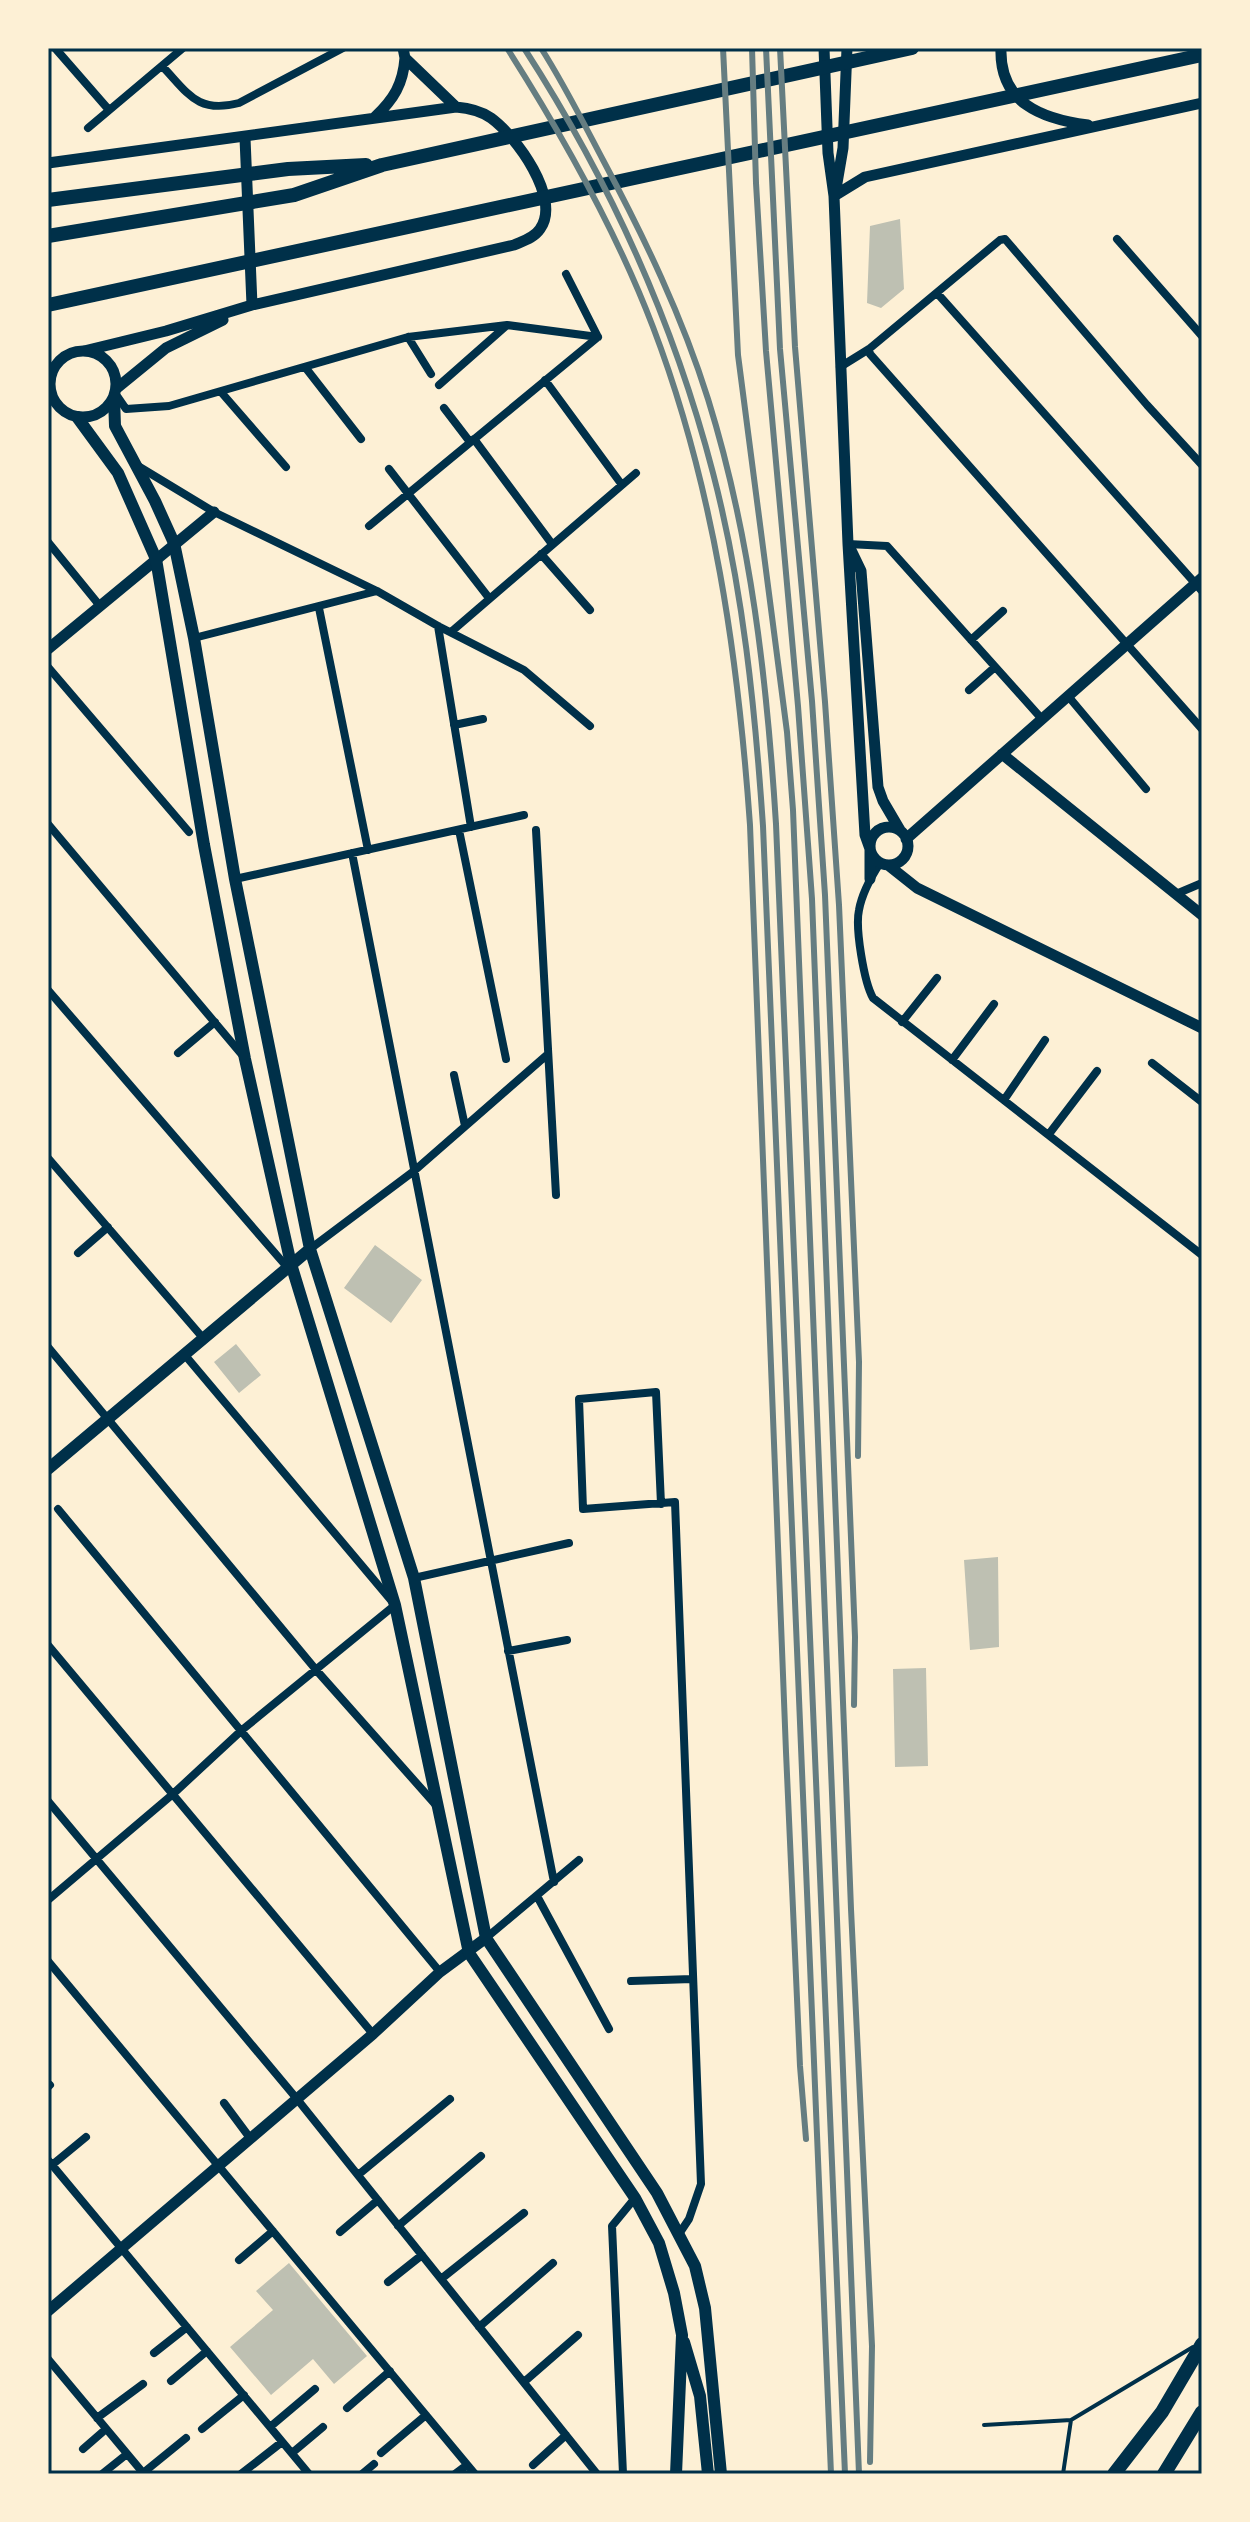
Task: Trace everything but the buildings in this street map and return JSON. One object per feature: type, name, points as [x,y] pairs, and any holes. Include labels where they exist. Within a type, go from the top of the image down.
[{"type":"main road","points":[[48,236],[294,195],[382,165],[912,48]]},
{"type":"main road","points":[[48,305],[1202,55]]},
{"type":"main road","points":[[48,200],[288,169],[382,165]]},
{"type":"main road","points":[[115,393],[115,426],[174,543],[194,638],[235,879],[310,1249],[414,1578],[486,1938],[657,2193],[695,2266],[705,2308],[721,2474]]},
{"type":"main road","points":[[77,417],[118,473],[156,559],[211,884],[289,1265],[395,1605],[469,1953],[635,2198],[659,2243],[700,2396],[708,2474]]},
{"type":"main road","points":[[170,643],[194,638]]},
{"type":"main road","points":[[211,884],[235,879]]},
{"type":"main road","points":[[48,1469],[310,1249]]},
{"type":"main road","points":[[659,2243],[679,2234]]},
{"type":"main road","points":[[676,2474],[682,2335]]},
{"type":"main road","points":[[1114,2474],[1162,2412],[1202,2343]]},
{"type":"main road","points":[[1164,2474],[1202,2412]]},
{"type":"street","points":[[55,48],[109,110]]},
{"type":"street","points":[[162,66],[196,101],[220,108],[239,103],[343,48]]},
{"type":"street","points":[[834,196],[843,148],[847,48]]},
{"type":"street","points":[[1001,48],[1000,60],[1006,80],[1016,97],[1028,107],[1062,122],[1097,126]]},
{"type":"street","points":[[825,49],[848,544],[865,835],[870,849],[884,864],[917,888],[1202,1028]]},
{"type":"street","points":[[88,128],[177,50]]},
{"type":"street","points":[[404,53],[456,107]]},
{"type":"street","points":[[375,117],[392,101],[403,77],[404,53]]},
{"type":"street","points":[[834,196],[865,177],[1202,103]]},
{"type":"street","points":[[48,163],[456,107],[489,116],[528,156],[545,205],[546,218],[539,231],[514,245],[252,305],[48,361]]},
{"type":"street","points":[[245,138],[252,305]]},
{"type":"street","points":[[840,367],[869,349],[1005,239],[1202,465]]},
{"type":"street","points":[[1117,239],[1202,336]]},
{"type":"street","points":[[566,274],[598,337]]},
{"type":"street","points":[[903,835],[1200,584],[937,293]]},
{"type":"street","points":[[48,409],[77,417],[99,414],[115,393],[166,348],[252,305]]},
{"type":"street","points":[[84,351],[104,358],[116,377],[115,393],[126,409],[146,409],[221,392],[408,337],[507,325],[598,337]]},
{"type":"street","points":[[439,385],[507,325]]},
{"type":"street","points":[[408,337],[431,374]]},
{"type":"street","points":[[369,526],[598,337]]},
{"type":"street","points":[[869,349],[870,354],[1202,729]]},
{"type":"street","points":[[63,357],[51,375],[50,386],[58,406],[77,417]]},
{"type":"street","points":[[305,367],[361,439]]},
{"type":"street","points":[[545,380],[622,485]]},
{"type":"street","points":[[221,392],[286,467]]},
{"type":"street","points":[[444,408],[552,544]]},
{"type":"street","points":[[133,463],[214,512],[377,591],[524,670],[590,726]]},
{"type":"street","points":[[389,469],[410,492],[489,598]]},
{"type":"street","points":[[451,632],[636,473]]},
{"type":"street","points":[[48,649],[214,512]]},
{"type":"street","points":[[48,542],[100,606]]},
{"type":"street","points":[[848,544],[887,546],[1041,718]]},
{"type":"street","points":[[848,544],[861,571],[878,787],[908,845],[900,861],[884,864],[870,879]]},
{"type":"street","points":[[541,554],[590,610]]},
{"type":"street","points":[[194,638],[377,591]]},
{"type":"street","points":[[319,608],[368,850]]},
{"type":"street","points":[[971,640],[1003,611]]},
{"type":"street","points":[[438,626],[471,827]]},
{"type":"street","points":[[48,667],[189,832]]},
{"type":"street","points":[[969,690],[995,667]]},
{"type":"street","points":[[1068,696],[1146,789]]},
{"type":"street","points":[[454,725],[483,719]]},
{"type":"street","points":[[1002,754],[1202,915]]},
{"type":"street","points":[[235,879],[524,815]]},
{"type":"street","points":[[48,824],[245,1059]]},
{"type":"street","points":[[903,835],[888,827],[876,831],[870,843],[870,879],[858,912],[862,961],[873,998],[1202,1255]]},
{"type":"street","points":[[459,830],[506,1059]]},
{"type":"street","points":[[536,830],[556,1195]]},
{"type":"street","points":[[48,840],[56,833]]},
{"type":"street","points":[[352,853],[554,1882]]},
{"type":"street","points":[[1176,894],[1202,883]]},
{"type":"street","points":[[107,894],[117,885]]},
{"type":"street","points":[[902,1022],[937,978]]},
{"type":"street","points":[[48,990],[289,1265]]},
{"type":"street","points":[[952,1060],[994,1004]]},
{"type":"street","points":[[178,1053],[215,1022]]},
{"type":"street","points":[[1004,1100],[1045,1040]]},
{"type":"street","points":[[310,1249],[414,1171],[548,1054]]},
{"type":"street","points":[[1152,1063],[1202,1102]]},
{"type":"street","points":[[1049,1134],[1097,1071]]},
{"type":"street","points":[[454,1075],[465,1126]]},
{"type":"street","points":[[48,1158],[203,1338]]},
{"type":"street","points":[[78,1253],[108,1227]]},
{"type":"street","points":[[48,1347],[317,1671],[438,1808]]},
{"type":"street","points":[[48,1900],[173,1794],[242,1730],[395,1605],[184,1354]]},
{"type":"street","points":[[661,1504],[656,1392],[579,1399],[583,1509],[661,1504],[675,1502],[701,2184],[689,2219],[679,2234]]},
{"type":"street","points":[[58,1509],[440,1972]]},
{"type":"street","points":[[414,1578],[569,1543]]},
{"type":"street","points":[[508,1651],[567,1640]]},
{"type":"street","points":[[48,1645],[373,2034]]},
{"type":"street","points":[[48,1801],[297,2099],[597,2474]]},
{"type":"street","points":[[48,2311],[373,2034],[440,1972],[469,1953],[579,1860]]},
{"type":"street","points":[[537,1896],[609,2029]]},
{"type":"street","points":[[48,1961],[475,2474]]},
{"type":"street","points":[[631,1981],[692,1979]]},
{"type":"street","points":[[358,2175],[450,2099]]},
{"type":"street","points":[[224,2103],[250,2138]]},
{"type":"street","points":[[86,2137],[50,2162],[309,2474]]},
{"type":"street","points":[[398,2226],[481,2156]]},
{"type":"street","points":[[623,2474],[612,2226],[635,2198]]},
{"type":"street","points":[[340,2232],[378,2200]]},
{"type":"street","points":[[441,2279],[524,2213]]},
{"type":"street","points":[[239,2260],[273,2231]]},
{"type":"street","points":[[388,2282],[422,2255]]},
{"type":"street","points":[[479,2327],[553,2263]]},
{"type":"street","points":[[154,2353],[187,2327]]},
{"type":"street","points":[[524,2382],[578,2335]]},
{"type":"street","points":[[171,2381],[207,2351]]},
{"type":"street","points":[[48,2359],[143,2473],[186,2438]]},
{"type":"street","points":[[347,2408],[390,2371]]},
{"type":"street","points":[[97,2418],[143,2384]]},
{"type":"street","points":[[270,2427],[315,2389]]},
{"type":"street","points":[[202,2429],[244,2395]]},
{"type":"street","points":[[381,2453],[426,2415]]},
{"type":"street","points":[[292,2453],[323,2427]]},
{"type":"street","points":[[83,2449],[106,2429]]},
{"type":"street","points":[[533,2465],[566,2435]]},
{"type":"street","points":[[241,2474],[282,2442]]},
{"type":"street","points":[[102,2474],[127,2454]]},
{"type":"street","points":[[362,2474],[374,2464]]},
{"type":"street","points":[[455,2474],[467,2465]]},
{"type":"lane","points":[[984,2425],[1071,2420],[1202,2343]]},
{"type":"lane","points":[[1063,2474],[1071,2420]]},
{"type":"railway","points":[[507,48],[587,184],[653,327],[692,449],[720,573],[730,635],[750,825],[786,1752],[806,2139]]},
{"type":"railway","points":[[524,48],[555,97],[610,200],[679,362],[713,473],[732,560],[746,648],[763,826],[831,2474]]},
{"type":"railway","points":[[541,48],[633,218],[698,368],[736,504],[762,663],[776,824],[845,2474]]},
{"type":"railway","points":[[723,48],[738,355],[787,732],[793,810],[859,2474]]},
{"type":"railway","points":[[752,48],[766,351],[812,899],[851,1909],[872,2346],[870,2462]]},
{"type":"railway","points":[[766,48],[780,349],[812,701],[825,895],[855,1637],[854,1705]]},
{"type":"railway","points":[[780,48],[795,347],[839,905],[859,1362],[858,1456]]}]
